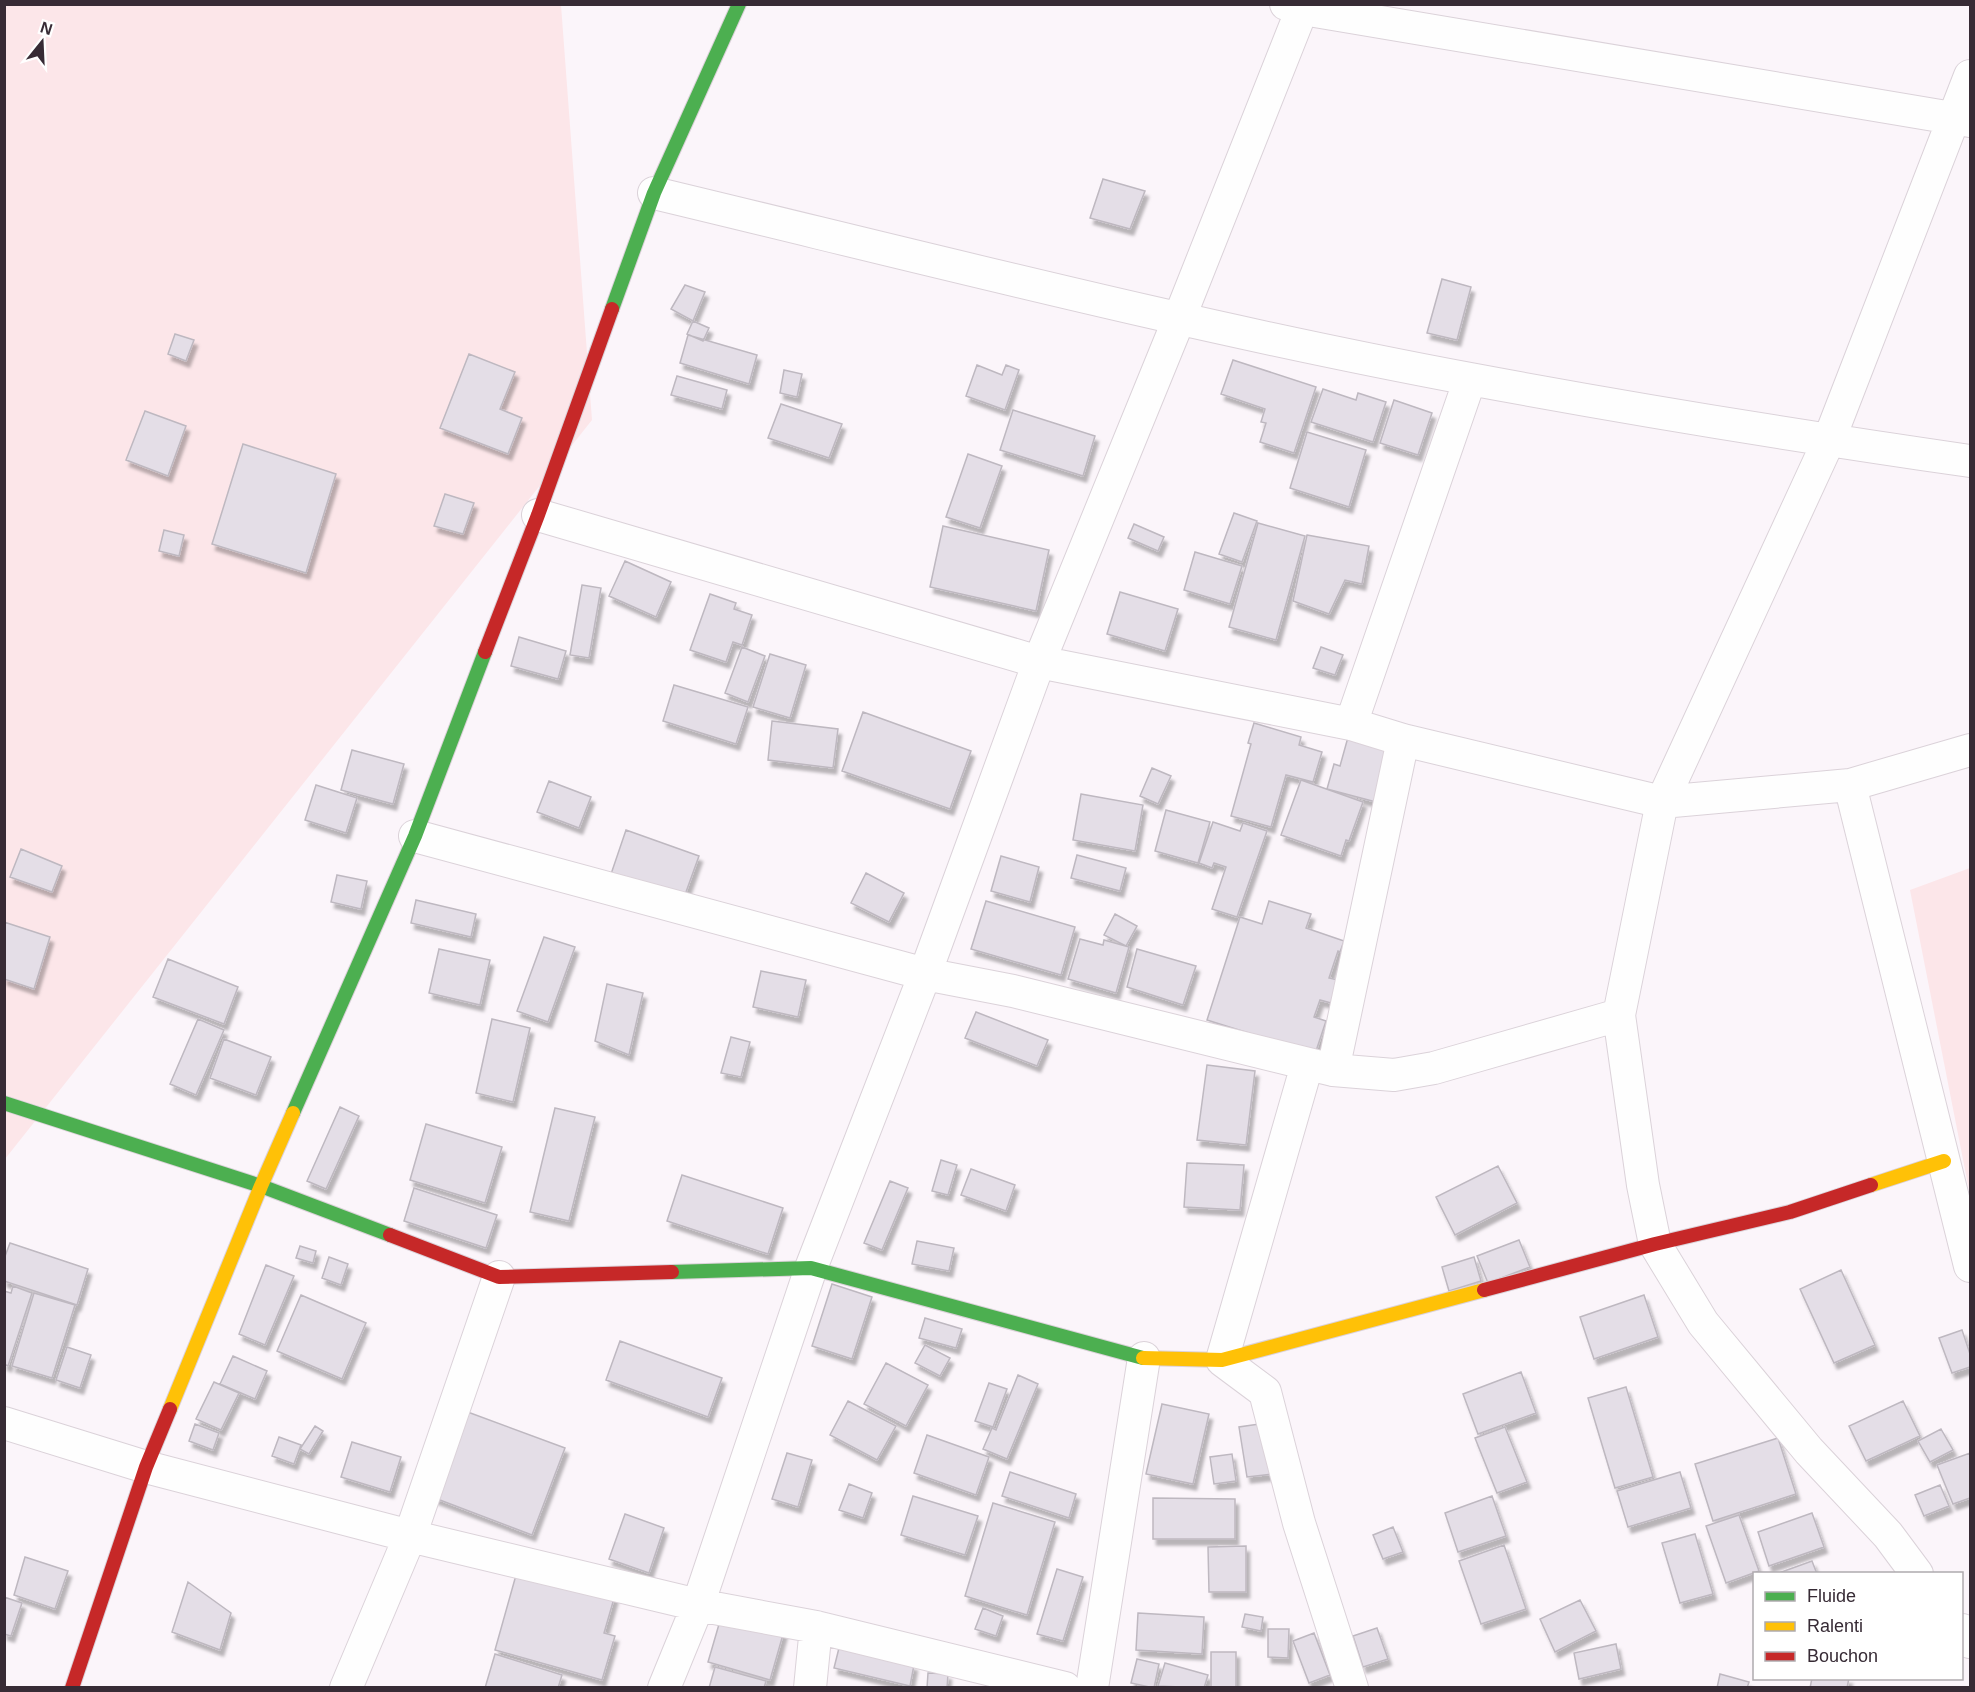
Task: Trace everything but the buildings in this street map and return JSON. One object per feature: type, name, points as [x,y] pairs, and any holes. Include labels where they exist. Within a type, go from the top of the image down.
[{"type":"street","points":[[72,1688],[146,1467],[261,1186],[415,836],[538,515],[654,193],[739,4]]},
{"type":"street","points":[[664,1688],[699,1605],[811,1268],[925,974],[1039,662],[1179,319],[1298,6],[1963,120]]},
{"type":"street","points":[[1916,1572],[1888,1535],[1809,1451],[1703,1323],[1655,1244],[1643,1185],[1619,1015],[1662,802],[1829,440],[1963,120],[1971,76]]},
{"type":"street","points":[[654,193],[1179,319],[1470,379],[1829,440],[1971,461]]},
{"type":"street","points":[[1351,724],[1470,379]]},
{"type":"street","points":[[538,515],[1039,662],[1351,724],[1403,740],[1662,802],[1851,785],[1971,750]]},
{"type":"street","points":[[1222,1360],[1320,1067],[1403,740]]},
{"type":"street","points":[[1851,785],[1971,1266]]},
{"type":"street","points":[[415,836],[925,974],[1013,991],[1320,1067],[1394,1075],[1434,1068],[1619,1015]]},
{"type":"street","points":[[4,1103],[261,1186],[499,1277],[811,1268],[1144,1359],[1222,1360],[1655,1244],[1790,1212],[1944,1161]]},
{"type":"street","points":[[346,1688],[410,1536],[499,1277]]},
{"type":"street","points":[[1092,1688],[1144,1359]]},
{"type":"street","points":[[1222,1360],[1265,1392],[1299,1523],[1352,1688]]},
{"type":"street","points":[[4,1423],[146,1467],[410,1536],[699,1605],[816,1628],[1065,1688]]},
{"type":"street","points":[[810,1688],[816,1628]]},
{"type":"shaded area","points":[[5,5],[561,5],[592,420],[5,1159]]},
{"type":"shaded area","points":[[1970,868],[1970,1195],[1910,890]]},
{"type":"traffic: fast","points":[[612,309],[654,193],[739,4]]},
{"type":"traffic: fast","points":[[293,1113],[415,836],[485,652]]},
{"type":"traffic: fast","points":[[4,1103],[261,1186],[390,1235]]},
{"type":"traffic: fast","points":[[672,1272],[811,1268],[1143,1358]]},
{"type":"traffic: slow","points":[[170,1409],[293,1113]]},
{"type":"traffic: slow","points":[[1871,1185],[1944,1161]]},
{"type":"traffic: slow","points":[[1143,1358],[1222,1360],[1484,1290]]},
{"type":"traffic: jam","points":[[485,652],[538,515],[612,309]]},
{"type":"traffic: jam","points":[[1484,1290],[1655,1244],[1790,1212],[1871,1185]]},
{"type":"traffic: jam","points":[[390,1235],[499,1277],[672,1272]]},
{"type":"traffic: jam","points":[[72,1688],[146,1467],[170,1409]]}]
